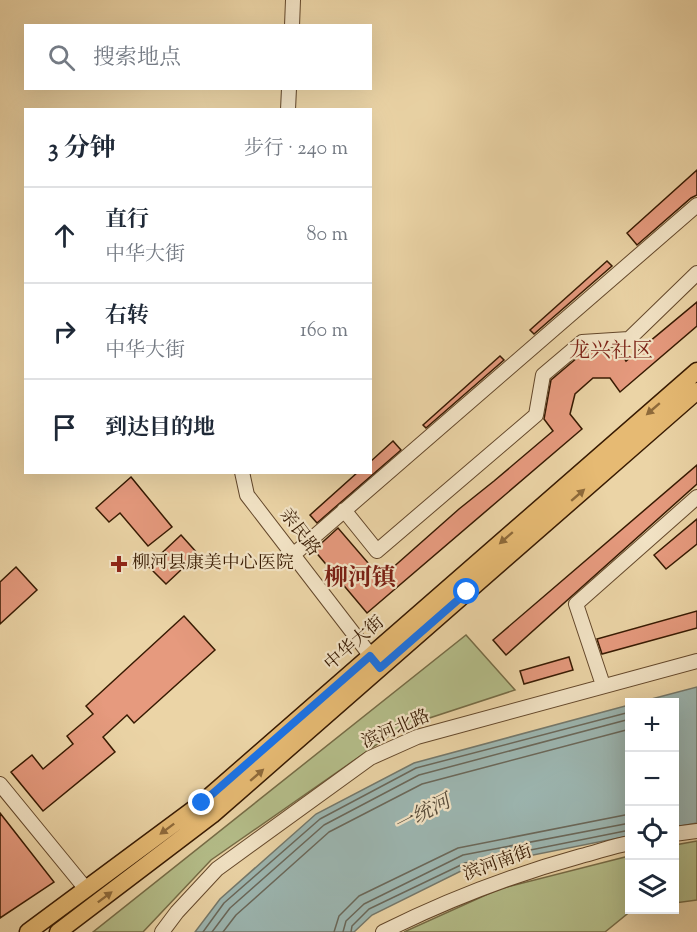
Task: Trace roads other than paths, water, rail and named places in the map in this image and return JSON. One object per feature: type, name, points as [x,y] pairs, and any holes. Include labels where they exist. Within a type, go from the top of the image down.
[{"type":"main road","name":"中华大街","points":[[58,932],[212,815],[375,662],[697,371]]},
{"type":"main road","name":"中华大街","points":[[28,932],[202,803],[375,662],[697,391]]},
{"type":"street","points":[[292,24],[293,0]]},
{"type":"street","points":[[288,108],[289,90]]},
{"type":"street","points":[[292,555],[697,205]]},
{"type":"street","points":[[345,510],[377,551],[536,415],[543,375],[582,342],[629,339],[697,273]]},
{"type":"street","name":"亲民路","points":[[242,474],[247,495],[375,662]]},
{"type":"street","points":[[603,685],[576,604],[697,497]]},
{"type":"street","name":"滨河北路","points":[[162,932],[177,912],[217,869],[370,758],[417,737],[697,661]]},
{"type":"street","points":[[0,784],[86,889]]},
{"type":"street","points":[[679,833],[697,831]]},
{"type":"street","name":"滨河南街","points":[[384,932],[426,911],[491,884],[625,844]]},
{"type":"water","points":[[697,687],[697,823],[679,826],[679,698],[655,698]]},
{"type":"water","name":"一统河","points":[[625,706],[625,837],[467,868],[372,915],[354,932],[195,932],[220,899],[316,814],[414,763]]},
{"type":"place","name":"柳河县康美中心医院","points":[[119,564]]},
{"type":"district","name":"龙兴社区","points":[[611,352]]},
{"type":"district","name":"柳河镇","points":[[360,579]]}]
